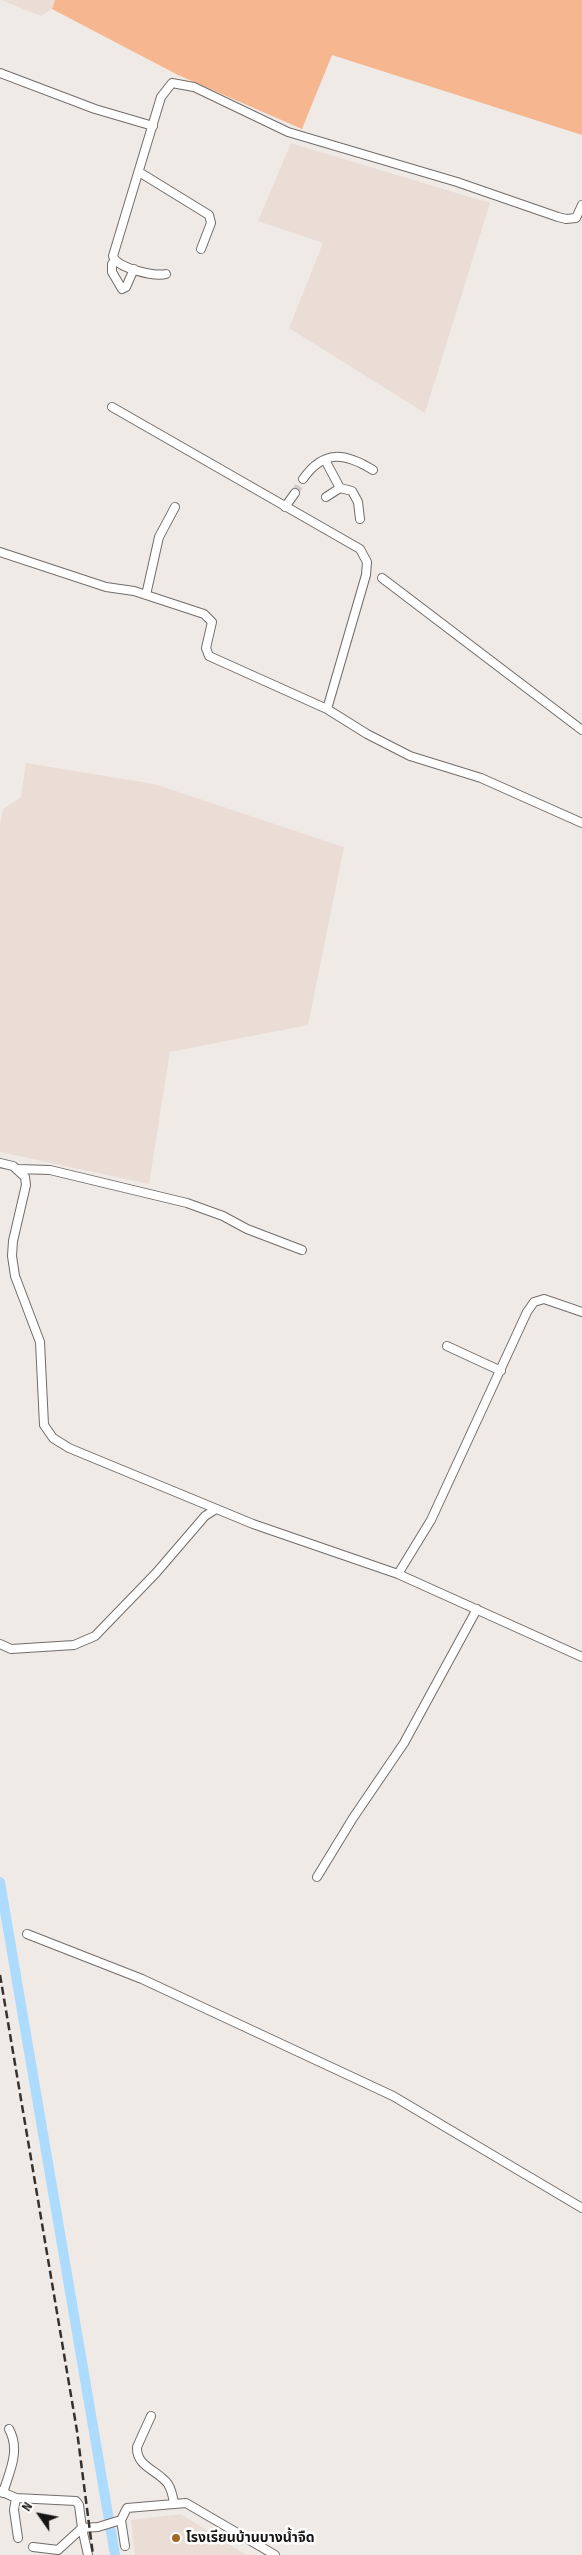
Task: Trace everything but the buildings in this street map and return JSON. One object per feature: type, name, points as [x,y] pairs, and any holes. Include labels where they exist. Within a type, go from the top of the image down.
[{"type":"street","points":[[0,73],[88,106],[153,126]]},
{"type":"street","points":[[134,269],[126,287],[122,289],[112,272],[115,244],[165,91],[172,83],[178,82],[203,91],[288,132],[457,182],[566,220],[576,218],[582,205]]},
{"type":"street","points":[[139,172],[209,215],[211,223],[201,249]]},
{"type":"street","points":[[114,261],[154,275],[166,274]]},
{"type":"street","points":[[112,407],[360,549],[367,562],[366,575],[327,709]]},
{"type":"street","points":[[303,479],[311,468],[325,460],[345,456],[355,459],[373,470]]},
{"type":"street","points":[[325,460],[340,488]]},
{"type":"street","points":[[326,497],[340,488],[348,488],[356,495],[360,519]]},
{"type":"street","points":[[285,506],[295,493]]},
{"type":"street","points":[[146,595],[159,537],[175,507]]},
{"type":"street","points":[[0,552],[106,587],[146,595],[204,614],[211,619],[206,648],[212,658],[327,709],[367,734],[410,756],[481,778],[582,823]]},
{"type":"street","points":[[382,578],[582,730]]},
{"type":"street","points":[[0,1163],[18,1169],[50,1170],[187,1202],[224,1216],[247,1230],[302,1250]]},
{"type":"street","points":[[18,1169],[25,1177],[26,1185],[12,1256],[15,1276],[40,1342],[44,1425],[48,1432],[70,1448],[253,1524],[398,1574],[582,1657]]},
{"type":"street","points":[[398,1574],[431,1520],[527,1312],[534,1302],[544,1299],[582,1312]]},
{"type":"street","points":[[446,1346],[501,1371]]},
{"type":"street","points":[[0,1644],[11,1649],[74,1645],[95,1636],[156,1572],[205,1516],[216,1509]]},
{"type":"street","points":[[317,1877],[353,1818],[404,1743],[477,1609]]},
{"type":"street","points":[[27,1934],[142,1978],[393,2096],[582,2208]]},
{"type":"street","points":[[151,2416],[137,2453],[143,2463],[167,2483],[174,2503]]},
{"type":"street","points":[[9,2430],[13,2436],[14,2456],[1,2492],[16,2498],[76,2501],[79,2505],[88,2555]]},
{"type":"street","points":[[16,2498],[14,2510],[18,2538]]},
{"type":"street","points":[[33,2547],[58,2550],[82,2528],[98,2527],[118,2521],[123,2512],[131,2506],[186,2503],[275,2555]]},
{"type":"street","points":[[118,2521],[125,2546]]},
{"type":"shaded area","points":[[1,0],[55,0],[52,9],[41,16]]},
{"type":"shaded area","points":[[55,0],[582,0],[582,135],[332,55],[302,129],[178,75],[52,9]]},
{"type":"shaded area","points":[[291,143],[490,203],[425,413],[289,328],[323,243],[258,221]]},
{"type":"shaded area","points":[[26,763],[155,784],[344,847],[308,1025],[170,1052],[149,1184],[0,1152],[0,826],[3,809],[21,797]]},
{"type":"shaded area","name":"โรงเรียนบ้านบางนํ้าจืด","points":[[181,2514],[246,2555],[135,2555],[131,2520]]},
{"type":"waterway","points":[[0,1882],[115,2555]]},
{"type":"tunnel","points":[[295,493],[303,479]]},
{"type":"railway","points":[[0,1975],[77,2431],[93,2555]]},
{"type":"place","name":"โรงเรียนบ้านบางนํ้าจืด","points":[[176,2538]]}]
